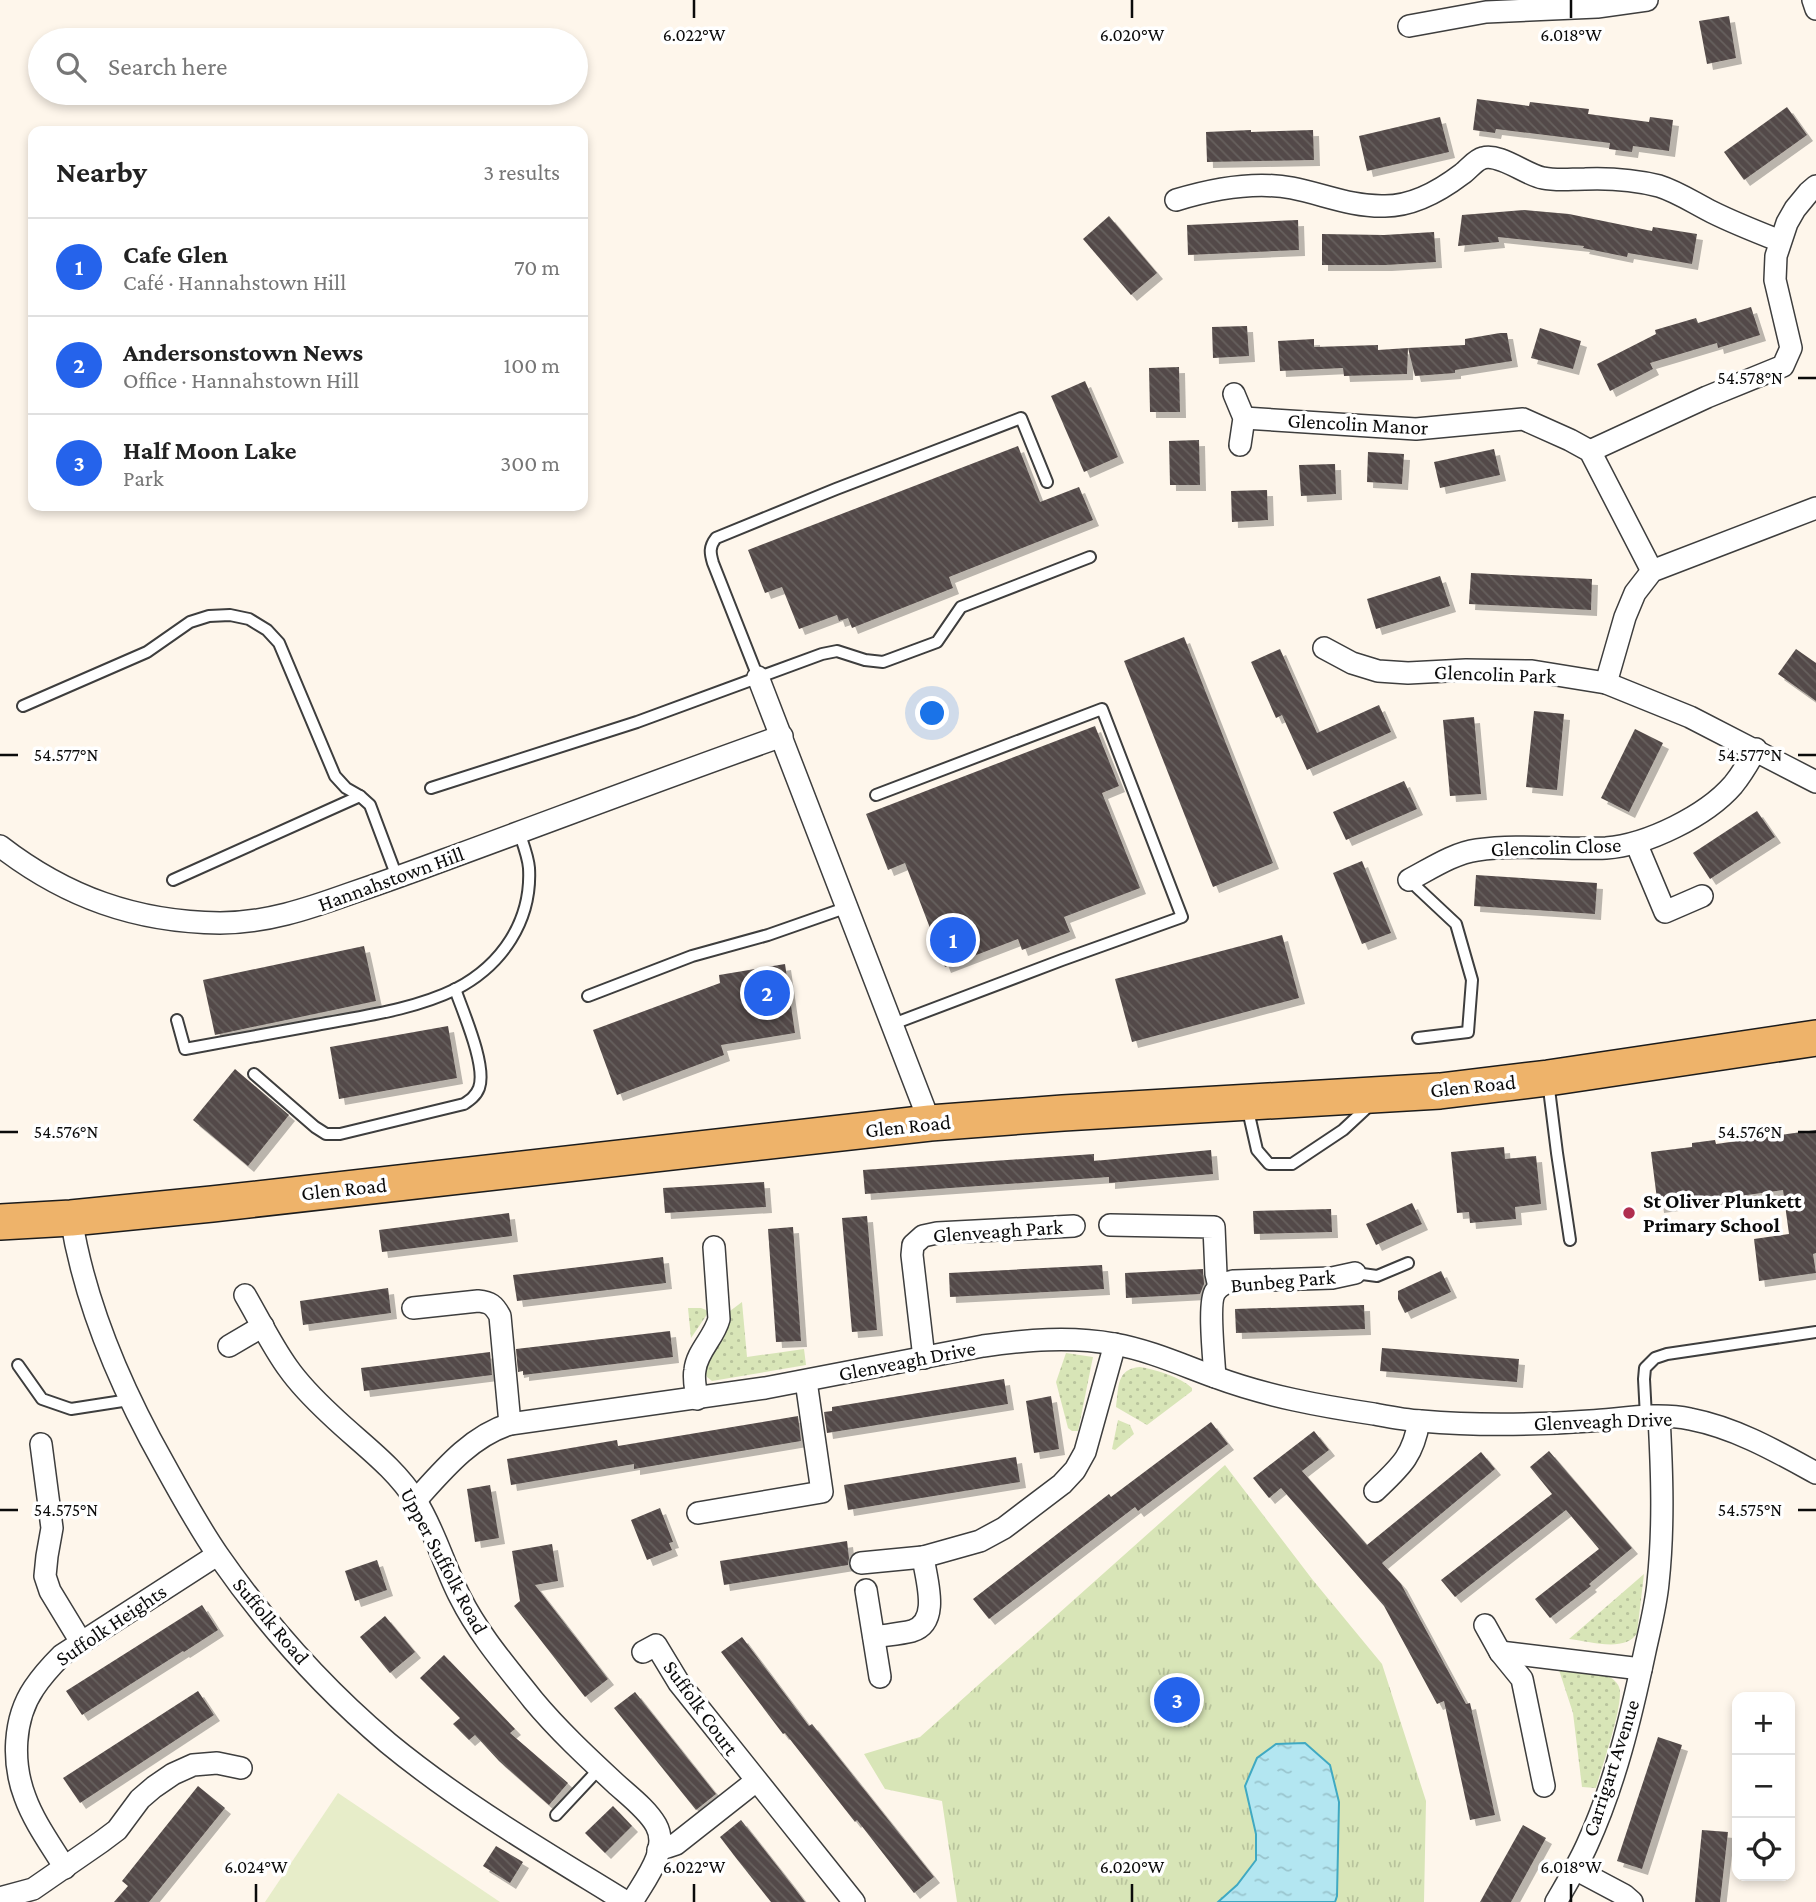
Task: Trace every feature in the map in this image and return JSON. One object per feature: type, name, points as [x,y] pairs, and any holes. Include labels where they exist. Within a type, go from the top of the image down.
[{"type":"main road","name":"Glen Road","points":[[0,1222],[212,1204],[930,1123],[1440,1091],[1548,1078],[1816,1038]]},
{"type":"street","points":[[1409,26],[1486,12],[1597,7],[1647,0]]},
{"type":"street","points":[[1813,0],[1816,9]]},
{"type":"street","points":[[1176,200],[1224,189],[1275,186],[1344,202],[1388,207],[1416,200],[1436,191],[1483,158],[1492,158],[1541,178],[1609,179],[1660,187],[1780,241]]},
{"type":"street","points":[[1652,571],[1590,451],[1707,397],[1783,366],[1791,348],[1775,280],[1776,256],[1795,209],[1816,186]]},
{"type":"street","points":[[1234,394],[1244,418],[1240,445]]},
{"type":"street","name":"Glencolin Manor","points":[[1244,418],[1416,429],[1523,419],[1590,451]]},
{"type":"street","points":[[1606,683],[1625,617],[1635,593],[1652,571],[1816,508]]},
{"type":"street","name":"Glencolin Park","points":[[1324,648],[1352,663],[1378,671],[1532,671],[1606,683],[1690,717],[1816,782]]},
{"type":"street","points":[[758,677],[930,1123]]},
{"type":"street","name":"Hannahstown Hill","points":[[0,846],[45,877],[94,901],[129,911],[222,923],[286,916],[782,736]]},
{"type":"street","name":"Glencolin Close","points":[[1409,880],[1452,858],[1475,850],[1609,848],[1636,843],[1678,825],[1712,805],[1732,787],[1756,749]]},
{"type":"street","points":[[1636,843],[1665,912],[1702,896]]},
{"type":"street","name":"Suffolk Road","points":[[71,1217],[78,1258],[94,1310],[129,1400],[190,1512],[217,1555],[254,1603],[300,1658],[342,1702],[388,1743],[444,1786],[510,1831],[626,1902]]},
{"type":"street","points":[[1110,1225],[1214,1227],[1219,1287]]},
{"type":"street","name":"Glenveagh Park","points":[[924,1358],[912,1255],[913,1245],[923,1236],[1074,1226]]},
{"type":"street","points":[[697,1399],[694,1373],[697,1362],[716,1331],[719,1319],[713,1247]]},
{"type":"street","name":"Bunbeg Park","points":[[1215,1377],[1212,1299],[1219,1287],[1234,1280],[1332,1278],[1355,1273]]},
{"type":"street","name":"Upper Suffolk Road","points":[[245,1295],[288,1368],[332,1416],[370,1448],[416,1500],[456,1590],[479,1631],[537,1704],[656,1825],[658,1850]]},
{"type":"street","points":[[413,1308],[478,1301],[495,1306],[500,1316],[510,1423]]},
{"type":"street","points":[[229,1346],[263,1326]]},
{"type":"street","name":"Glenveagh Drive","points":[[416,1500],[460,1453],[484,1436],[510,1423],[697,1399],[806,1381],[983,1346],[1074,1339],[1115,1344],[1303,1402],[1419,1421],[1541,1424],[1652,1417],[1687,1418],[1712,1423],[1771,1448],[1816,1473]]},
{"type":"street","points":[[861,1563],[923,1557],[980,1541],[1013,1521],[1062,1484],[1075,1470],[1085,1452],[1115,1344]]},
{"type":"street","points":[[698,1513],[822,1492],[806,1381]]},
{"type":"street","name":"Carrigart Avenue","points":[[1556,1902],[1587,1845],[1611,1781],[1630,1717],[1658,1586],[1663,1502],[1652,1417]]},
{"type":"street","points":[[1375,1491],[1406,1460],[1413,1447],[1419,1421]]},
{"type":"street","points":[[41,1444],[52,1528],[45,1576],[50,1591],[81,1642]]},
{"type":"street","name":"Suffolk Heights","points":[[65,1867],[25,1799],[19,1777],[17,1755],[24,1706],[34,1688],[62,1655],[217,1555]]},
{"type":"street","points":[[874,1637],[914,1631],[925,1623],[930,1612],[923,1557]]},
{"type":"street","points":[[866,1590],[880,1677]]},
{"type":"street","points":[[1485,1625],[1500,1652],[1522,1679],[1544,1786]]},
{"type":"street","name":"Suffolk Court","points":[[643,1652],[656,1645],[679,1683],[854,1902]]},
{"type":"street","name":"Carrigart Avenue","points":[[1500,1652],[1641,1670]]},
{"type":"street","points":[[0,1898],[33,1889],[117,1830],[141,1799],[173,1774],[193,1765],[217,1763],[241,1768]]},
{"type":"street","points":[[632,1902],[654,1863],[658,1850],[676,1844],[756,1782]]},
{"type":"street","points":[[1575,1869],[1632,1902]]},
{"type":"lane","points":[[758,677],[713,564],[711,545],[716,538],[1021,418],[1047,482]]},
{"type":"lane","points":[[432,788],[637,722],[822,654],[837,651],[865,660],[883,662],[937,642],[961,607],[1090,557]]},
{"type":"lane","points":[[23,706],[147,652],[190,622],[209,615],[249,618],[267,630],[279,643],[335,776],[346,788],[370,805],[397,877]]},
{"type":"lane","points":[[876,795],[1102,709],[1182,917],[892,1024]]},
{"type":"lane","points":[[173,880],[360,796]]},
{"type":"lane","points":[[177,1020],[185,1049],[387,1012],[455,989],[494,961],[511,943],[521,924],[527,900],[529,868],[519,832]]},
{"type":"lane","points":[[1409,880],[1456,924],[1472,979],[1468,1032],[1418,1038]]},
{"type":"lane","points":[[588,996],[692,956],[768,935],[848,908]]},
{"type":"lane","points":[[254,1074],[326,1134],[340,1134],[464,1104],[473,1098],[479,1089],[481,1078],[479,1061],[455,989]]},
{"type":"lane","points":[[1548,1078],[1570,1240]]},
{"type":"lane","points":[[1246,1102],[1257,1150],[1269,1164],[1292,1164],[1343,1130],[1381,1095]]},
{"type":"lane","points":[[1355,1273],[1377,1276],[1408,1263]]},
{"type":"lane","points":[[1652,1417],[1645,1368],[1655,1358],[1816,1332]]},
{"type":"lane","points":[[18,1365],[42,1399],[71,1409],[129,1400]]},
{"type":"lane","points":[[556,1815],[600,1768]]},
{"type":"green space","points":[[742,1302],[747,1357],[804,1349],[806,1365],[712,1381],[707,1377],[704,1370],[730,1311]]},
{"type":"green space","points":[[688,1308],[701,1308],[708,1313],[691,1338]]},
{"type":"green space","points":[[1066,1353],[1093,1357],[1078,1431],[1068,1428],[1056,1382]]},
{"type":"green space","points":[[1140,1367],[1168,1374],[1192,1388],[1192,1391],[1147,1425],[1116,1407],[1123,1375],[1132,1368]]},
{"type":"green space","points":[[1118,1420],[1130,1425],[1134,1434],[1115,1450],[1112,1449]]},
{"type":"green space","points":[[1225,1465],[1312,1579],[1382,1664],[1426,1801],[1424,1902],[957,1902],[942,1801],[885,1789],[864,1754],[920,1737]]},
{"type":"green space","points":[[1644,1574],[1637,1633],[1632,1639],[1624,1643],[1606,1644],[1569,1639]]},
{"type":"green space","points":[[1559,1670],[1608,1676],[1619,1687],[1616,1721],[1596,1788],[1582,1787],[1573,1713]]},
{"type":"green space","points":[[338,1793],[500,1902],[265,1902]]},
{"type":"water","points":[[1305,1743],[1330,1765],[1339,1802],[1335,1902],[1218,1902],[1237,1885],[1256,1860],[1256,1834],[1245,1786],[1257,1758],[1276,1744]]},
{"type":"building","points":[[1729,16],[1736,58],[1707,64],[1699,21]]},
{"type":"building","points":[[1477,99],[1529,106],[1530,102],[1589,109],[1588,114],[1649,122],[1650,117],[1673,120],[1669,151],[1633,146],[1632,152],[1609,149],[1610,143],[1496,129],[1495,133],[1473,130]]},
{"type":"building","points":[[1787,107],[1807,135],[1744,180],[1724,152]]},
{"type":"building","points":[[1440,117],[1449,152],[1367,171],[1359,136]]},
{"type":"building","points":[[1313,130],[1314,160],[1207,162],[1206,132]]},
{"type":"building","points":[[1524,210],[1569,214],[1652,231],[1653,227],[1697,234],[1692,264],[1628,253],[1627,257],[1583,248],[1584,246],[1498,237],[1499,242],[1458,246],[1462,215]]},
{"type":"building","points":[[1109,216],[1157,273],[1131,295],[1083,239]]},
{"type":"building","points":[[1298,220],[1299,250],[1188,255],[1187,225]]},
{"type":"building","points":[[1434,232],[1436,262],[1322,265],[1322,234],[1384,235]]},
{"type":"building","points":[[1751,307],[1760,335],[1718,348],[1717,343],[1650,363],[1653,369],[1610,391],[1597,364],[1656,334],[1655,330],[1696,318],[1698,323]]},
{"type":"building","points":[[1247,326],[1249,356],[1213,358],[1212,327]]},
{"type":"building","points":[[1540,328],[1581,341],[1573,369],[1531,358]]},
{"type":"building","points":[[1507,333],[1512,361],[1455,370],[1455,373],[1415,376],[1408,348],[1465,345],[1465,339]]},
{"type":"building","points":[[1314,339],[1314,347],[1378,345],[1378,350],[1408,348],[1407,374],[1344,376],[1343,368],[1280,371],[1278,341]]},
{"type":"building","points":[[1179,367],[1180,412],[1150,412],[1149,368]]},
{"type":"building","points":[[1085,381],[1118,457],[1084,472],[1051,396]]},
{"type":"building","points":[[1199,440],[1200,485],[1170,485],[1169,441]]},
{"type":"building","points":[[1018,446],[1040,502],[1079,487],[1093,520],[949,577],[953,588],[852,628],[848,618],[839,621],[837,615],[799,629],[782,587],[765,593],[748,550]]},
{"type":"building","points":[[1494,449],[1500,475],[1440,488],[1434,462]]},
{"type":"building","points":[[1368,452],[1404,454],[1402,484],[1367,482]]},
{"type":"building","points":[[1335,464],[1336,494],[1301,496],[1299,465]]},
{"type":"building","points":[[1267,490],[1268,520],[1232,522],[1231,491]]},
{"type":"building","points":[[1471,573],[1592,579],[1591,610],[1469,604]]},
{"type":"building","points":[[1440,576],[1450,606],[1376,629],[1367,599]]},
{"type":"building","points":[[1184,637],[1273,863],[1213,887],[1124,661]]},
{"type":"building","points":[[1280,649],[1317,733],[1379,705],[1391,732],[1307,770],[1282,715],[1276,718],[1251,662]]},
{"type":"building","points":[[1796,649],[1816,663],[1816,701],[1778,674]]},
{"type":"building","points":[[1534,711],[1564,714],[1557,790],[1526,787]]},
{"type":"building","points":[[1474,717],[1481,794],[1450,796],[1443,720]]},
{"type":"building","points":[[1095,726],[1119,786],[1102,793],[1140,888],[1064,917],[1070,932],[1022,950],[1018,939],[945,967],[905,863],[888,870],[866,814]]},
{"type":"building","points":[[1635,729],[1663,743],[1629,812],[1601,798]]},
{"type":"building","points":[[1404,781],[1417,809],[1346,840],[1333,812]]},
{"type":"building","points":[[1757,811],[1775,837],[1710,879],[1693,853]]},
{"type":"building","points":[[1362,861],[1391,933],[1362,944],[1333,873]]},
{"type":"building","points":[[1476,875],[1597,883],[1595,914],[1474,906]]},
{"type":"building","points":[[1282,935],[1299,998],[1132,1042],[1115,979]]},
{"type":"building","points":[[364,946],[376,1001],[215,1035],[203,980]]},
{"type":"building","points":[[785,964],[795,1033],[721,1045],[724,1055],[617,1095],[593,1030],[720,983],[719,975]]},
{"type":"building","points":[[448,1026],[457,1078],[339,1099],[330,1047]]},
{"type":"building","points":[[235,1069],[289,1115],[248,1166],[193,1120]]},
{"type":"building","points":[[1816,1130],[1816,1253],[1813,1254],[1816,1273],[1759,1281],[1754,1239],[1789,1234],[1783,1190],[1658,1207],[1651,1152],[1692,1147],[1692,1143],[1715,1140],[1716,1144]]},
{"type":"building","points":[[1504,1147],[1505,1159],[1536,1156],[1541,1204],[1515,1207],[1516,1219],[1470,1223],[1469,1212],[1457,1213],[1451,1152]]},
{"type":"building","points":[[1211,1150],[1213,1174],[1109,1183],[1109,1177],[865,1194],[863,1170],[1094,1154],[1094,1161]]},
{"type":"building","points":[[764,1182],[766,1207],[665,1213],[663,1188]]},
{"type":"building","points":[[1412,1203],[1422,1224],[1376,1245],[1366,1224]]},
{"type":"building","points":[[1331,1209],[1332,1232],[1254,1234],[1253,1211]]},
{"type":"building","points":[[509,1213],[512,1236],[382,1252],[379,1230]]},
{"type":"building","points":[[867,1216],[877,1330],[852,1332],[842,1218]]},
{"type":"building","points":[[793,1227],[801,1341],[776,1342],[768,1229]]},
{"type":"building","points":[[663,1257],[666,1283],[517,1301],[513,1275]]},
{"type":"building","points":[[1102,1265],[1104,1289],[950,1297],[949,1273]]},
{"type":"building","points":[[1203,1269],[1204,1284],[1200,1294],[1126,1298],[1125,1273]]},
{"type":"building","points":[[1441,1271],[1451,1292],[1405,1313],[1398,1299],[1398,1291]]},
{"type":"building","points":[[388,1288],[391,1313],[303,1325],[300,1301]]},
{"type":"building","points":[[1364,1305],[1365,1329],[1236,1333],[1235,1309]]},
{"type":"building","points":[[670,1331],[673,1357],[523,1375],[523,1371],[518,1372],[516,1349]]},
{"type":"building","points":[[1382,1348],[1519,1359],[1517,1382],[1380,1371]]},
{"type":"building","points":[[490,1352],[492,1375],[364,1391],[361,1368]]},
{"type":"building","points":[[1004,1379],[1008,1404],[827,1433],[824,1412],[832,1411],[832,1407]]},
{"type":"building","points":[[1051,1396],[1059,1449],[1034,1453],[1026,1401]]},
{"type":"building","points":[[798,1416],[801,1441],[634,1469],[634,1464],[511,1485],[507,1459],[617,1440],[618,1446]]},
{"type":"building","points":[[1211,1422],[1228,1444],[1138,1511],[1135,1507],[989,1619],[973,1599],[1109,1494],[1111,1497]]},
{"type":"building","points":[[1314,1431],[1329,1450],[1302,1471],[1367,1545],[1481,1452],[1495,1469],[1382,1563],[1401,1584],[1466,1704],[1470,1703],[1495,1815],[1470,1820],[1444,1701],[1437,1704],[1384,1606],[1281,1488],[1269,1498],[1253,1478]]},
{"type":"building","points":[[1549,1451],[1632,1548],[1589,1584],[1591,1586],[1550,1618],[1535,1599],[1599,1549],[1566,1510],[1455,1597],[1441,1580],[1552,1494],[1530,1467]]},
{"type":"building","points":[[1016,1457],[1020,1482],[848,1510],[844,1485]]},
{"type":"building","points":[[490,1485],[499,1538],[475,1542],[467,1489]]},
{"type":"building","points":[[660,1508],[673,1542],[669,1543],[672,1550],[647,1560],[631,1520]]},
{"type":"building","points":[[847,1541],[848,1565],[724,1585],[720,1561]]},
{"type":"building","points":[[552,1544],[558,1581],[535,1585],[608,1679],[585,1697],[514,1606],[520,1601],[512,1551]]},
{"type":"building","points":[[377,1560],[387,1590],[355,1601],[345,1571]]},
{"type":"building","points":[[202,1605],[218,1630],[82,1715],[66,1691]]},
{"type":"building","points":[[385,1616],[415,1652],[390,1673],[360,1637]]},
{"type":"building","points":[[742,1637],[809,1726],[812,1724],[934,1877],[914,1893],[857,1820],[855,1822],[785,1733],[783,1734],[721,1652]]},
{"type":"building","points":[[444,1655],[515,1729],[510,1733],[568,1783],[549,1805],[499,1761],[475,1735],[469,1740],[453,1724],[460,1718],[420,1678]]},
{"type":"building","points":[[198,1691],[214,1715],[80,1803],[63,1778]]},
{"type":"building","points":[[635,1692],[716,1794],[696,1810],[614,1708]]},
{"type":"building","points":[[1658,1737],[1682,1745],[1642,1869],[1617,1861]]},
{"type":"building","points":[[198,1786],[225,1808],[149,1902],[114,1902],[128,1886],[122,1881]]},
{"type":"building","points":[[613,1806],[632,1826],[605,1853],[585,1833]]},
{"type":"building","points":[[741,1820],[805,1902],[771,1902],[736,1858],[720,1837]]},
{"type":"building","points":[[1523,1825],[1546,1838],[1511,1902],[1480,1902]]},
{"type":"building","points":[[1702,1830],[1728,1832],[1720,1902],[1695,1902]]},
{"type":"building","points":[[496,1846],[523,1862],[510,1883],[483,1866]]},
{"type":"place","name":"Cafe Glen","points":[[953,940]]},
{"type":"place","name":"Andersonstown News","points":[[767,993]]},
{"type":"place","name":"St Oliver Plunkett Primary School","points":[[1629,1213]]},
{"type":"place","name":"Half Moon Lake","points":[[1177,1700]]}]
